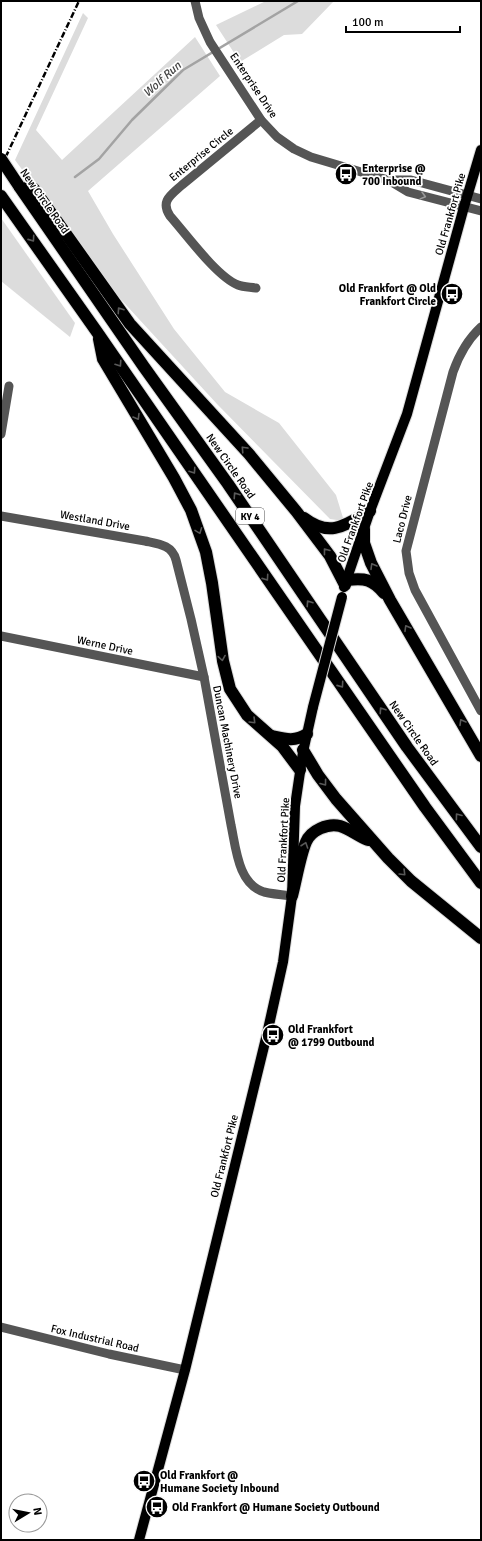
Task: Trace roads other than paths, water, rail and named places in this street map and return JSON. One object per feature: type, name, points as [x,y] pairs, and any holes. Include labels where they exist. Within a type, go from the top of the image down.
[{"type":"highway","name":"New Circle Road","points":[[1,159],[144,367],[228,484],[407,747],[481,847]]},
{"type":"highway","points":[[19,186],[34,189],[130,324],[249,454],[296,511],[330,556],[346,582],[358,579],[372,582],[390,600]]},
{"type":"highway","name":"KY 4","points":[[1,196],[421,800],[481,883]]},
{"type":"highway","points":[[97,332],[103,359],[174,478],[191,510],[206,552],[228,684],[247,715],[282,746],[300,770]]},
{"type":"highway","points":[[296,511],[313,524],[325,528],[340,527],[370,511]]},
{"type":"highway","points":[[364,529],[364,543],[368,555],[390,600],[481,756]]},
{"type":"highway","points":[[270,736],[296,740],[307,734]]},
{"type":"highway","points":[[303,750],[318,775],[336,800],[411,881],[481,938]]},
{"type":"highway","points":[[292,896],[306,842],[311,835],[321,827],[331,825],[347,828],[376,844]]},
{"type":"main road","name":"Old Frankfort Pike","points":[[139,1540],[185,1370],[267,1034],[283,962],[292,896],[295,806],[303,750],[313,706],[346,582],[370,511],[407,414],[467,195],[481,150]]},
{"type":"street","name":"Enterprise Drive","points":[[195,1],[199,18],[211,43],[261,120],[277,137],[294,149],[311,157],[388,180],[408,192],[481,211]]},
{"type":"street","name":"Enterprise Circle","points":[[256,288],[238,285],[228,280],[217,271],[170,216],[166,205],[170,195],[182,184],[261,120]]},
{"type":"street","name":"Enterprise Drive","points":[[388,180],[411,180],[481,199]]},
{"type":"street","name":"Laco Drive","points":[[481,327],[475,332],[463,348],[453,372],[406,551],[409,573],[415,590],[481,711]]},
{"type":"street","points":[[1,434],[9,386]]},
{"type":"street","name":"Westland Drive","points":[[1,516],[163,545],[171,550],[176,560]]},
{"type":"street","name":"Duncan Machinery Drive","points":[[176,560],[189,608],[204,677],[236,852],[247,879],[254,887],[264,892],[292,896]]},
{"type":"street","name":"Werne Drive","points":[[1,636],[204,677]]},
{"type":"street","name":"Fox Industrial Road","points":[[1,1327],[109,1354],[185,1370]]},
{"type":"waterway","name":"Wolf Run","points":[[75,177],[99,159],[132,120],[183,70],[298,1]]},
{"type":"railway","points":[[1,167],[79,1]]},
{"type":"place","name":"Enterprise @ 700 Inbound","points":[[346,174]]},
{"type":"place","name":"Old Frankfort @ Old Frankfort Circle","points":[[452,294]]},
{"type":"place","name":"Old Frankfort @ 1799 Outbound","points":[[273,1035]]},
{"type":"place","name":"Old Frankfort @ Humane Society Inbound","points":[[144,1481]]},
{"type":"place","name":"Old Frankfort @ Humane Society Outbound","points":[[157,1507]]}]
